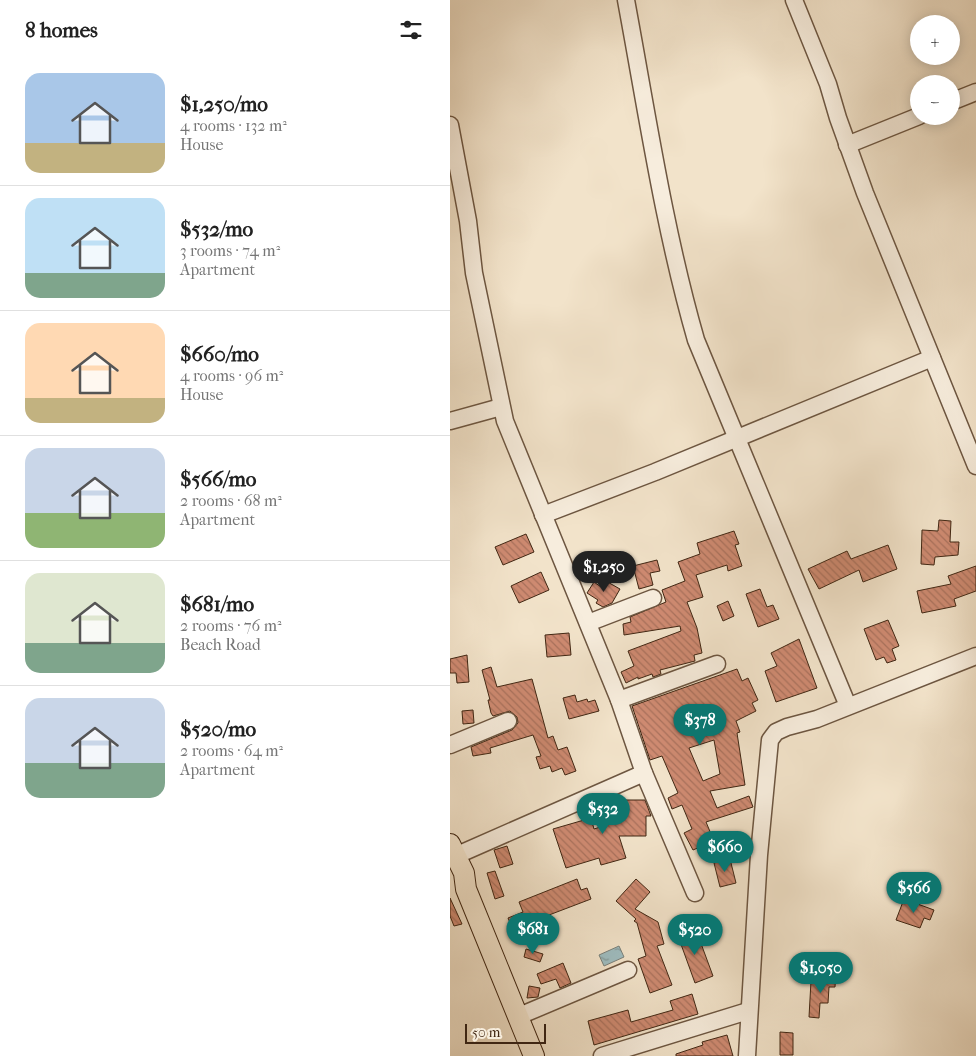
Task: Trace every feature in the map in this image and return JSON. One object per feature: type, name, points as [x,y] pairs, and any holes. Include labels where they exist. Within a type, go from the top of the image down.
[{"type":"main road","points":[[455,863],[534,1056]]},
{"type":"street","points":[[626,0],[658,170],[687,309],[696,340],[735,439],[848,706]]},
{"type":"street","points":[[794,0],[828,84],[847,146],[932,358],[957,414],[976,466]]},
{"type":"street","points":[[960,98],[976,92]]},
{"type":"street","points":[[847,146],[910,120]]},
{"type":"street","points":[[450,125],[468,221],[474,273],[501,407],[512,442],[588,623],[619,700],[644,773],[695,893]]},
{"type":"street","points":[[544,515],[932,358]]},
{"type":"street","points":[[450,421],[501,407]]},
{"type":"street","points":[[588,623],[653,598]]},
{"type":"street","points":[[747,1056],[748,1011],[770,740],[776,732],[817,719],[976,656]]},
{"type":"street","points":[[619,700],[717,664]]},
{"type":"street","points":[[450,745],[508,722]]},
{"type":"street","points":[[455,863],[644,773]]},
{"type":"street","points":[[519,1016],[628,970]]},
{"type":"street","points":[[602,1056],[748,1011]]},
{"type":"water","points":[[619,946],[624,957],[604,966],[599,955]]},
{"type":"building","points":[[939,520],[951,521],[950,542],[959,542],[958,555],[935,557],[934,565],[921,564],[922,530],[938,531]]},
{"type":"building","points":[[734,531],[739,544],[735,545],[742,566],[728,571],[727,565],[696,575],[703,597],[687,602],[697,628],[702,653],[694,655],[695,661],[660,670],[661,674],[653,677],[652,674],[638,679],[638,677],[626,683],[621,672],[634,666],[628,651],[681,631],[680,626],[624,635],[623,624],[631,622],[630,617],[666,602],[662,590],[685,581],[678,562],[700,554],[697,543]]},
{"type":"building","points":[[526,534],[534,552],[503,565],[495,547]]},
{"type":"building","points":[[888,545],[897,569],[863,582],[859,570],[819,589],[808,569],[847,551],[851,559]]},
{"type":"building","points":[[657,560],[660,571],[650,573],[653,585],[639,589],[633,566]]},
{"type":"building","points":[[976,566],[976,591],[954,599],[956,606],[922,613],[917,591],[951,584],[948,576]]},
{"type":"building","points":[[541,572],[549,590],[519,603],[511,586]]},
{"type":"building","points":[[604,580],[620,589],[612,603],[603,607],[596,603],[598,600],[587,593],[594,582],[601,587]]},
{"type":"building","points":[[760,589],[767,607],[773,605],[779,619],[758,627],[746,594]]},
{"type":"building","points":[[728,601],[734,616],[723,621],[717,606]]},
{"type":"building","points":[[888,620],[899,646],[892,649],[896,660],[887,663],[884,657],[876,660],[864,629]]},
{"type":"building","points":[[569,633],[571,655],[547,657],[545,635]]},
{"type":"building","points":[[799,639],[817,688],[776,702],[765,671],[777,666],[771,653]]},
{"type":"building","points":[[467,655],[469,682],[457,683],[456,673],[450,673],[450,659]]},
{"type":"building","points":[[491,667],[497,687],[532,679],[548,738],[553,736],[558,750],[567,747],[576,771],[565,775],[562,768],[552,772],[550,766],[540,769],[536,757],[541,756],[533,735],[490,748],[491,753],[473,756],[471,747],[512,730],[518,723],[517,717],[510,711],[493,716],[491,713],[488,700],[490,700],[482,670]]},
{"type":"building","points":[[737,669],[742,681],[748,678],[758,700],[752,703],[756,711],[736,721],[740,732],[737,733],[745,785],[710,791],[717,808],[749,796],[753,807],[706,822],[714,841],[693,850],[684,833],[692,829],[682,805],[672,809],[668,798],[678,793],[662,756],[650,760],[632,706]],"holes":[[[714,740],[720,774],[703,781],[689,748]]]},
{"type":"building","points":[[575,695],[577,702],[587,699],[588,702],[595,700],[599,711],[569,719],[563,698]]},
{"type":"building","points":[[473,710],[474,723],[463,724],[462,711]]},
{"type":"building","points":[[613,800],[645,800],[651,816],[646,816],[646,836],[619,836],[626,858],[601,865],[599,858],[566,868],[553,829],[591,818],[594,829],[613,823]]},
{"type":"building","points":[[507,846],[513,864],[500,868],[494,850]]},
{"type":"building","points":[[730,859],[736,883],[720,887],[714,863]]},
{"type":"building","points":[[495,871],[504,896],[495,899],[487,873]]},
{"type":"building","points":[[577,879],[581,890],[587,888],[591,899],[528,923],[531,937],[517,940],[508,918],[523,912],[519,902]]},
{"type":"building","points":[[636,879],[650,892],[635,909],[658,922],[664,944],[657,946],[672,985],[650,993],[638,959],[646,956],[637,923],[634,921],[636,919],[616,901]]},
{"type":"building","points":[[450,898],[462,924],[454,926],[450,916]]},
{"type":"building","points":[[904,899],[934,910],[930,920],[924,918],[920,928],[896,920]]},
{"type":"building","points":[[696,930],[713,976],[695,983],[678,936]]},
{"type":"building","points":[[526,949],[543,954],[540,962],[524,957]]},
{"type":"building","points":[[563,963],[571,983],[560,988],[556,979],[541,984],[537,974]]},
{"type":"building","points":[[828,971],[836,972],[835,987],[829,987],[828,1003],[820,1003],[819,1018],[809,1017],[811,981],[827,982]]},
{"type":"building","points":[[529,986],[540,988],[538,997],[527,998]]},
{"type":"building","points":[[692,994],[698,1014],[594,1045],[588,1021],[628,1010],[631,1022],[673,1010],[670,1001]]},
{"type":"building","points":[[780,1032],[793,1033],[793,1055],[780,1055]]},
{"type":"building","points":[[727,1035],[733,1056],[676,1056],[676,1054],[703,1045],[702,1042]]}]
